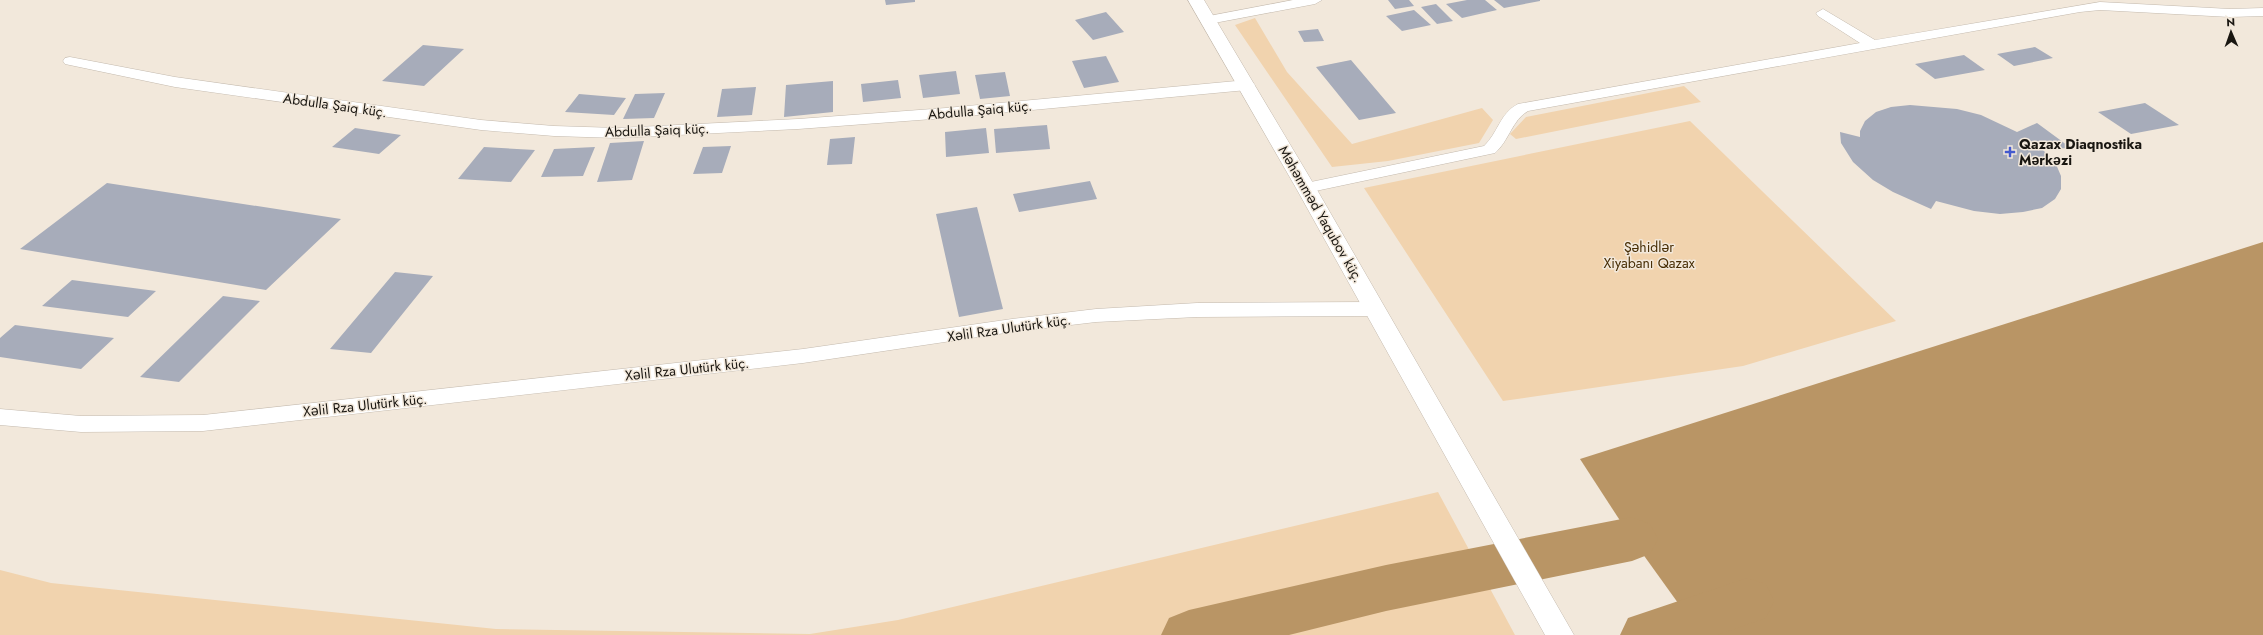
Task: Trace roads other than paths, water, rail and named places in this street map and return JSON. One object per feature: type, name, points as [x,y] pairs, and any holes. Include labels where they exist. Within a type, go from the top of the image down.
[{"type":"main road","name":"Məhəmməd Yaqubov küç.","points":[[1196,0],[1247,85],[1560,635]]},
{"type":"street","points":[[1209,20],[1315,0]]},
{"type":"street","points":[[2193,0],[2209,12]]},
{"type":"street","points":[[1306,188],[1488,150],[1497,144],[1511,114],[1524,107],[2080,8],[2100,6],[2209,12],[2263,12]]},
{"type":"street","points":[[1823,13],[1873,45]]},
{"type":"street","name":"Abdulla Şaiq küç.","points":[[70,61],[175,82],[481,125],[554,131],[617,133],[798,124],[946,113],[1247,85]]},
{"type":"street","name":"Xəlil Rza Ulutürk küç.","points":[[0,417],[81,424],[203,423],[802,356],[883,346],[1035,322],[1139,312],[1374,309]]},
{"type":"waterway","points":[[1189,635],[1386,588],[1632,539]]},
{"type":"waterway","points":[[1648,635],[1747,601]]},
{"type":"place","name":"Qazax Diaqnostika Mərkəzi","points":[[2010,152]]},
{"type":"park label","name":"Şəhidlər Xiyabanı Qazax","points":[[1649,256]]}]
